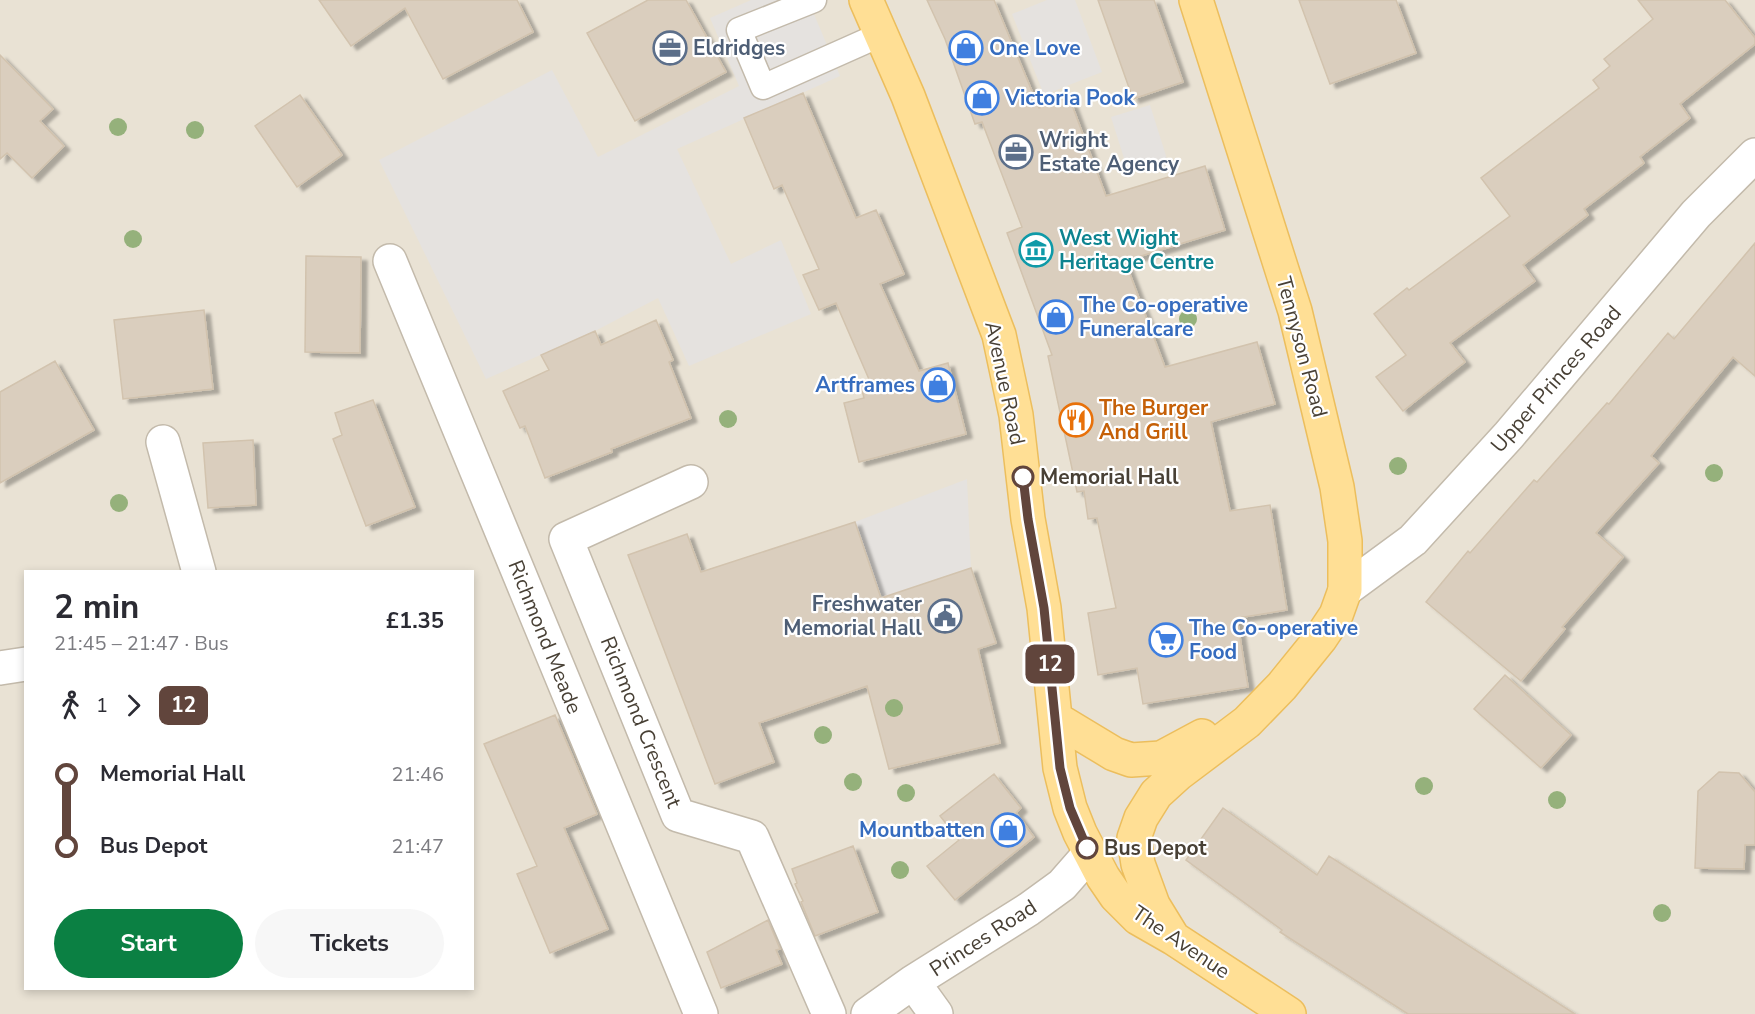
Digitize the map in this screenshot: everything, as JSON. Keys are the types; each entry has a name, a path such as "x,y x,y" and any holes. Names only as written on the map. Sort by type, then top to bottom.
{"main road":[{"name":"Avenue Road","path":"866,0 908,96 999,335 1016,415 1028,519 1044,608 1063,778 1070,808 1090,853"},
{"name":"Tennyson Road","path":"1173,938 1154,905 1138,864 1134,838 1141,818 1156,794 1178,774 1247,722 1282,686 1331,624 1345,590 1345,541 1337,488 1295,311 1196,0"},
{"name":"Tennyson Road","path":"1056,719 1114,754 1131,760 1161,758 1214,730 1282,686"},
{"name":"Tennyson Road","path":"1090,853 1114,842 1141,818"},
{"name":"The Avenue","path":"1090,853 1116,896 1138,918 1173,938 1289,1014"}],"street":[{"name":"Upper Princes Road","path":"1345,590 1413,540 1509,435 1696,214 1755,155"},
{"name":"Richmond Meade","path":"390,261 700,1014"},
{"path":"163,442 189,567"},
{"name":"Richmond Crescent","path":"692,482 566,539 678,815 752,837 829,1014"},
{"path":"0,668 24,664"},
{"name":"Princes Road","path":"868,1014 913,982 1029,909 1062,885 1090,853"},
{"path":"913,982 936,1014"}],"lane":[{"path":"814,0 739,30 763,87 882,34"}],"shaded area":[{"path":"0,0 1755,0 1755,1014 0,1014"},
{"path":"751,0 808,0 840,76 677,149 731,264 781,240 811,314 689,366 658,298 595,331 486,379 379,160 552,70 598,157 739,86 710,18"},
{"path":"1047,0 1075,0 1102,72 1044,95 1012,14"},
{"path":"1150,105 1167,159 1128,171 1111,117"},
{"path":"967,479 971,568 881,598 855,522"}],"building":[{"path":"319,0 517,0 533,32 443,79 405,8 351,46"},
{"path":"648,0 686,0 726,72 635,121 587,33"},
{"path":"927,0 994,0 1039,108 1069,97 1106,196 1205,166 1225,230 1125,261 1165,367 1257,342 1275,404 1211,422 1230,511 1270,505 1287,610 1237,618 1248,687 1143,704 1137,668 1098,675 1088,613 1116,608 1097,518 1088,519 1084,491 1077,492 1048,356 1052,355 1007,233 1022,227 982,122 975,124 945,39"},
{"path":"1098,0 1154,0 1183,82 1133,99"},
{"path":"1299,0 1396,0 1416,53 1330,84"},
{"path":"1638,0 1725,0 1755,38 1755,44 1680,104 1690,118 1640,157 1644,163 1584,209 1588,215 1523,265 1535,281 1450,343 1465,362 1403,411 1376,377 1406,355 1374,314 1407,288 1409,290 1510,216 1481,178 1599,88 1593,80 1610,66 1604,59 1653,19"},
{"path":"0,55 53,109 40,121 64,146 32,178 7,153 0,159"},
{"path":"803,93 856,218 876,210 904,274 880,284 919,371 948,363 966,434 859,462 844,403 864,398 861,386 871,384 836,303 819,310 803,275 819,269 782,185 774,189 744,118"},
{"path":"300,95 342,155 297,187 255,126"},
{"path":"1755,243 1755,376 1733,357 1651,456 1659,463 1596,533 1623,557 1562,627 1565,629 1521,681 1426,602 1468,551 1470,553 1534,480 1537,482 1607,403 1609,404 1668,333 1674,339"},
{"path":"306,256 361,257 360,353 305,352"},
{"path":"204,310 213,389 123,399 114,320"},
{"path":"656,320 673,360 669,362 691,418 545,478 525,426 520,428 503,391 549,370 541,355 595,331 601,345"},
{"path":"55,361 94,430 0,483 0,392"},
{"path":"373,400 415,507 366,526 333,439 342,435 335,413"},
{"path":"253,440 256,505 208,508 203,443"},
{"path":"855,522 881,598 971,568 996,643 978,649 1000,743 889,769 867,686 759,723 774,762 715,784 628,555 687,534 701,572"},
{"path":"1505,675 1571,735 1541,768 1474,709"},
{"path":"555,715 597,814 564,828 608,929 550,953 517,874 537,866 484,744"},
{"path":"1719,772 1739,773 1755,792 1755,845 1745,845 1744,869 1695,868 1698,791"},
{"path":"994,774 1021,808 1016,813 1034,837 955,900 927,866 959,840 940,816"},
{"path":"1223,808 1317,875 1329,856 1575,1014 1408,1014 1280,932 1282,930 1186,860"},
{"path":"853,846 878,912 815,936 801,902 803,901 795,884 797,883 792,869"},
{"path":"768,920 780,949 776,950 782,964 721,988 707,952"}],"bus line":[{"name":"12","path":"1023,477 1044,608 1060,768 1070,808 1087,848"}],"place":[{"name":"Eldridges","path":"670,48"},
{"name":"One Love","path":"966,48"},
{"name":"Victoria Pook","path":"982,98"},
{"name":"Wright Estate Agency","path":"1016,152"},
{"name":"West Wight Heritage Centre","path":"1036,250"},
{"name":"The Co-operative Funeralcare","path":"1056,317"},
{"name":"Artframes","path":"938,385"},
{"name":"The Burger And Grill","path":"1076,420"},
{"name":"Memorial Hall","path":"1023,477"},
{"name":"Freshwater Memorial Hall","path":"945,616"},
{"name":"The Co-operative Food","path":"1166,640"},
{"name":"Mountbatten","path":"1008,830"},
{"name":"Bus Depot","path":"1087,848"}]}
